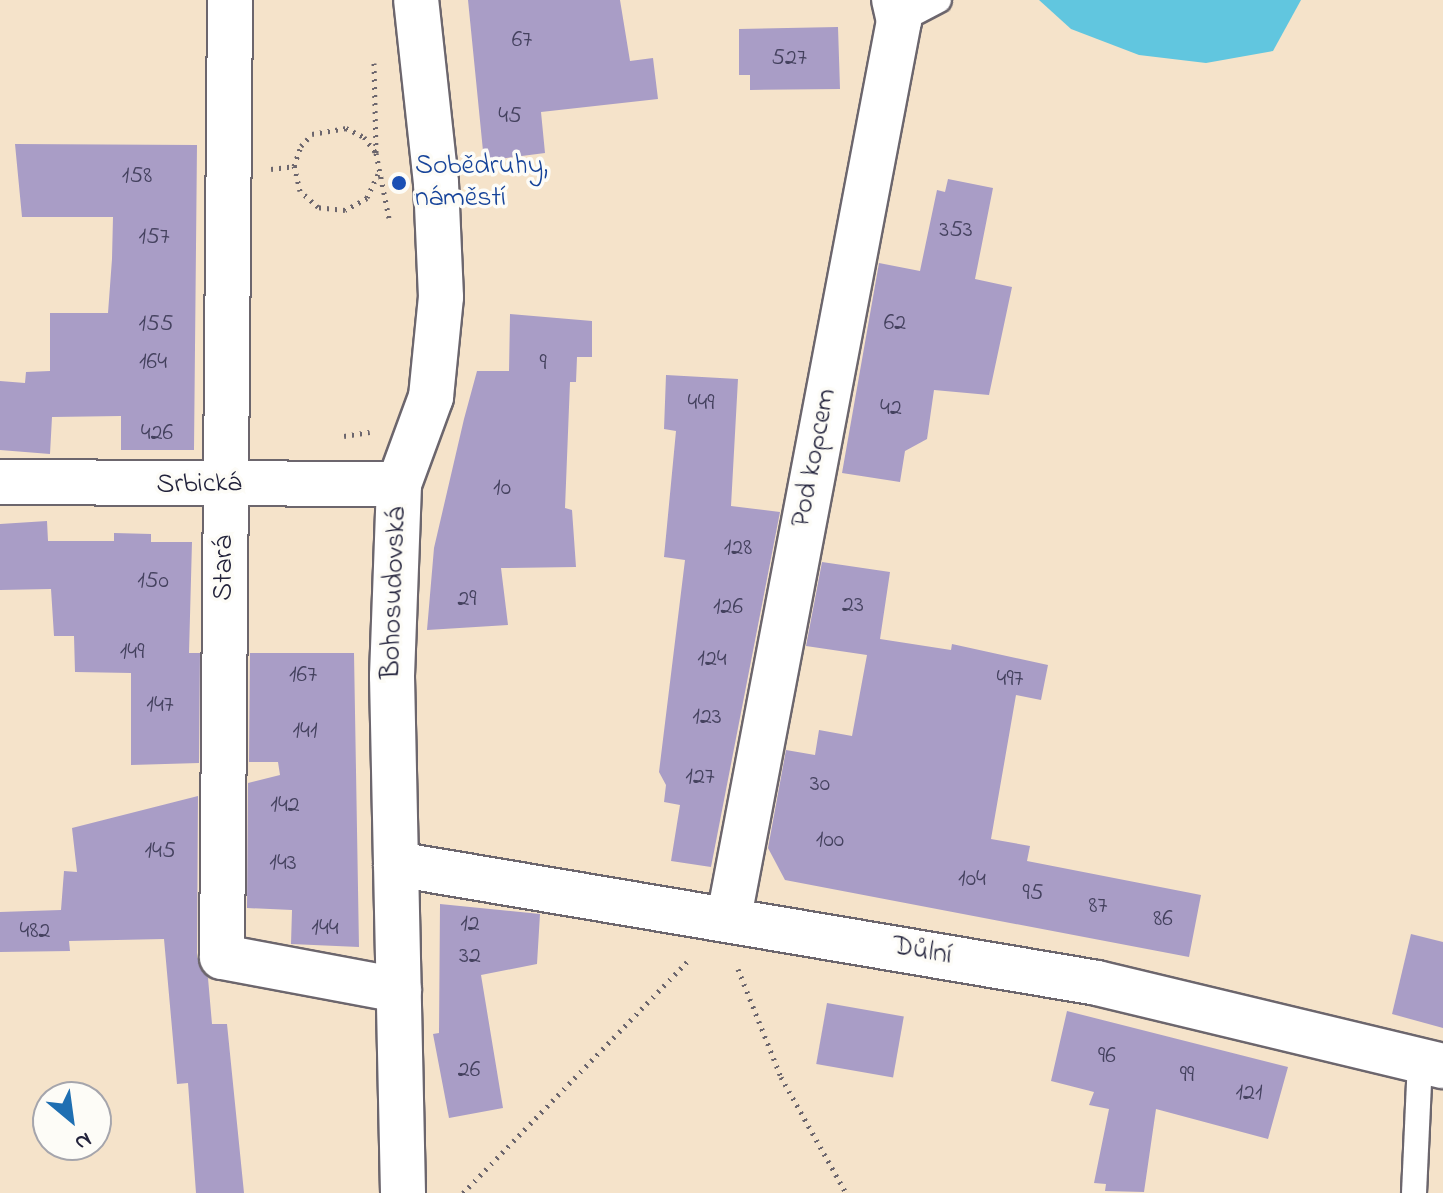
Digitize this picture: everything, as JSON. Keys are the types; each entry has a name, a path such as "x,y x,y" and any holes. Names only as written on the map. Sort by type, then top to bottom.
{"street":[{"name":"Stará","path":"230,0 222,957 399,990"},
{"name":"Bohosudovská","path":"403,1193 392,676 399,484 431,397 441,297 436,183 416,0"},
{"name":"Pod kopcem","path":"729,917 896,11"},
{"name":"Srbická","path":"0,482 399,484"},
{"name":"Důlní","path":"396,864 729,917 1097,983 1431,1063"}],"lane":[{"path":"896,11 939,0"},
{"path":"1414,1193 1431,1063"}],"path":[{"path":"374,50 378,174 391,224"},
{"path":"376,153 364,137 346,128 330,127 301,146 294,166 300,191 318,207 345,210 367,198 378,174"},
{"path":"330,437 374,431"},
{"path":"463,1193 729,917"},
{"path":"729,917 731,953 781,1077 846,1193"}],"water":[{"path":"1039,0 1301,0 1273,51 1206,63 1139,55 1071,29"}],"building":[{"path":"468,0 620,0 630,61 653,58 658,99 541,112 545,153 484,161"},
{"path":"838,27 840,89 750,90 750,75 739,75 739,29"},
{"path":"15,144 197,145 194,450 121,450 121,416 52,417 50,454 0,450 0,381 25,383 26,372 50,371 50,313 108,313 112,259 113,217 22,217"},
{"path":"948,179 993,188 975,279 1012,287 989,395 934,390 927,439 905,451 900,482 842,473 879,263 920,271 937,190 945,192"},
{"path":"510,314 592,321 592,357 577,357 576,382 570,382 565,508 572,510 576,567 501,568 508,625 427,630 434,548 464,419 477,371 509,371"},
{"path":"666,375 738,379 731,506 780,512 711,867 671,861 680,805 664,802 666,785 659,772 685,560 664,557 676,431 664,429"},
{"path":"47,521 48,541 114,541 114,533 151,534 151,542 192,542 189,653 200,653 199,763 131,765 131,673 75,672 74,636 54,636 51,589 0,590 0,524"},
{"path":"822,562 890,572 880,639 951,650 952,644 1048,665 1041,700 1016,695 991,839 1030,846 1027,861 1201,895 1189,957 785,880 768,848 786,750 815,755 819,730 852,736 867,655 806,646"},
{"path":"250,653 354,653 359,947 291,944 292,910 247,908 248,783 280,775 278,762 249,762"},
{"path":"198,796 197,957 208,978 212,1024 227,1024 244,1193 196,1193 188,1083 177,1084 164,939 69,941 70,951 0,952 0,912 61,910 64,871 77,872 72,828"},
{"path":"440,904 540,914 537,964 481,975 503,1108 449,1118 433,1034 439,1033"},
{"path":"1411,934 1443,942 1443,1028 1392,1014"},
{"path":"827,1003 904,1017 893,1078 816,1064"},
{"path":"1067,1011 1288,1067 1268,1139 1156,1109 1144,1192 1105,1191 1106,1184 1094,1183 1109,1109 1089,1105 1094,1092 1051,1081"}],"place":[{"name":"Sobědruhy, náměstí","path":"399,183"}]}
